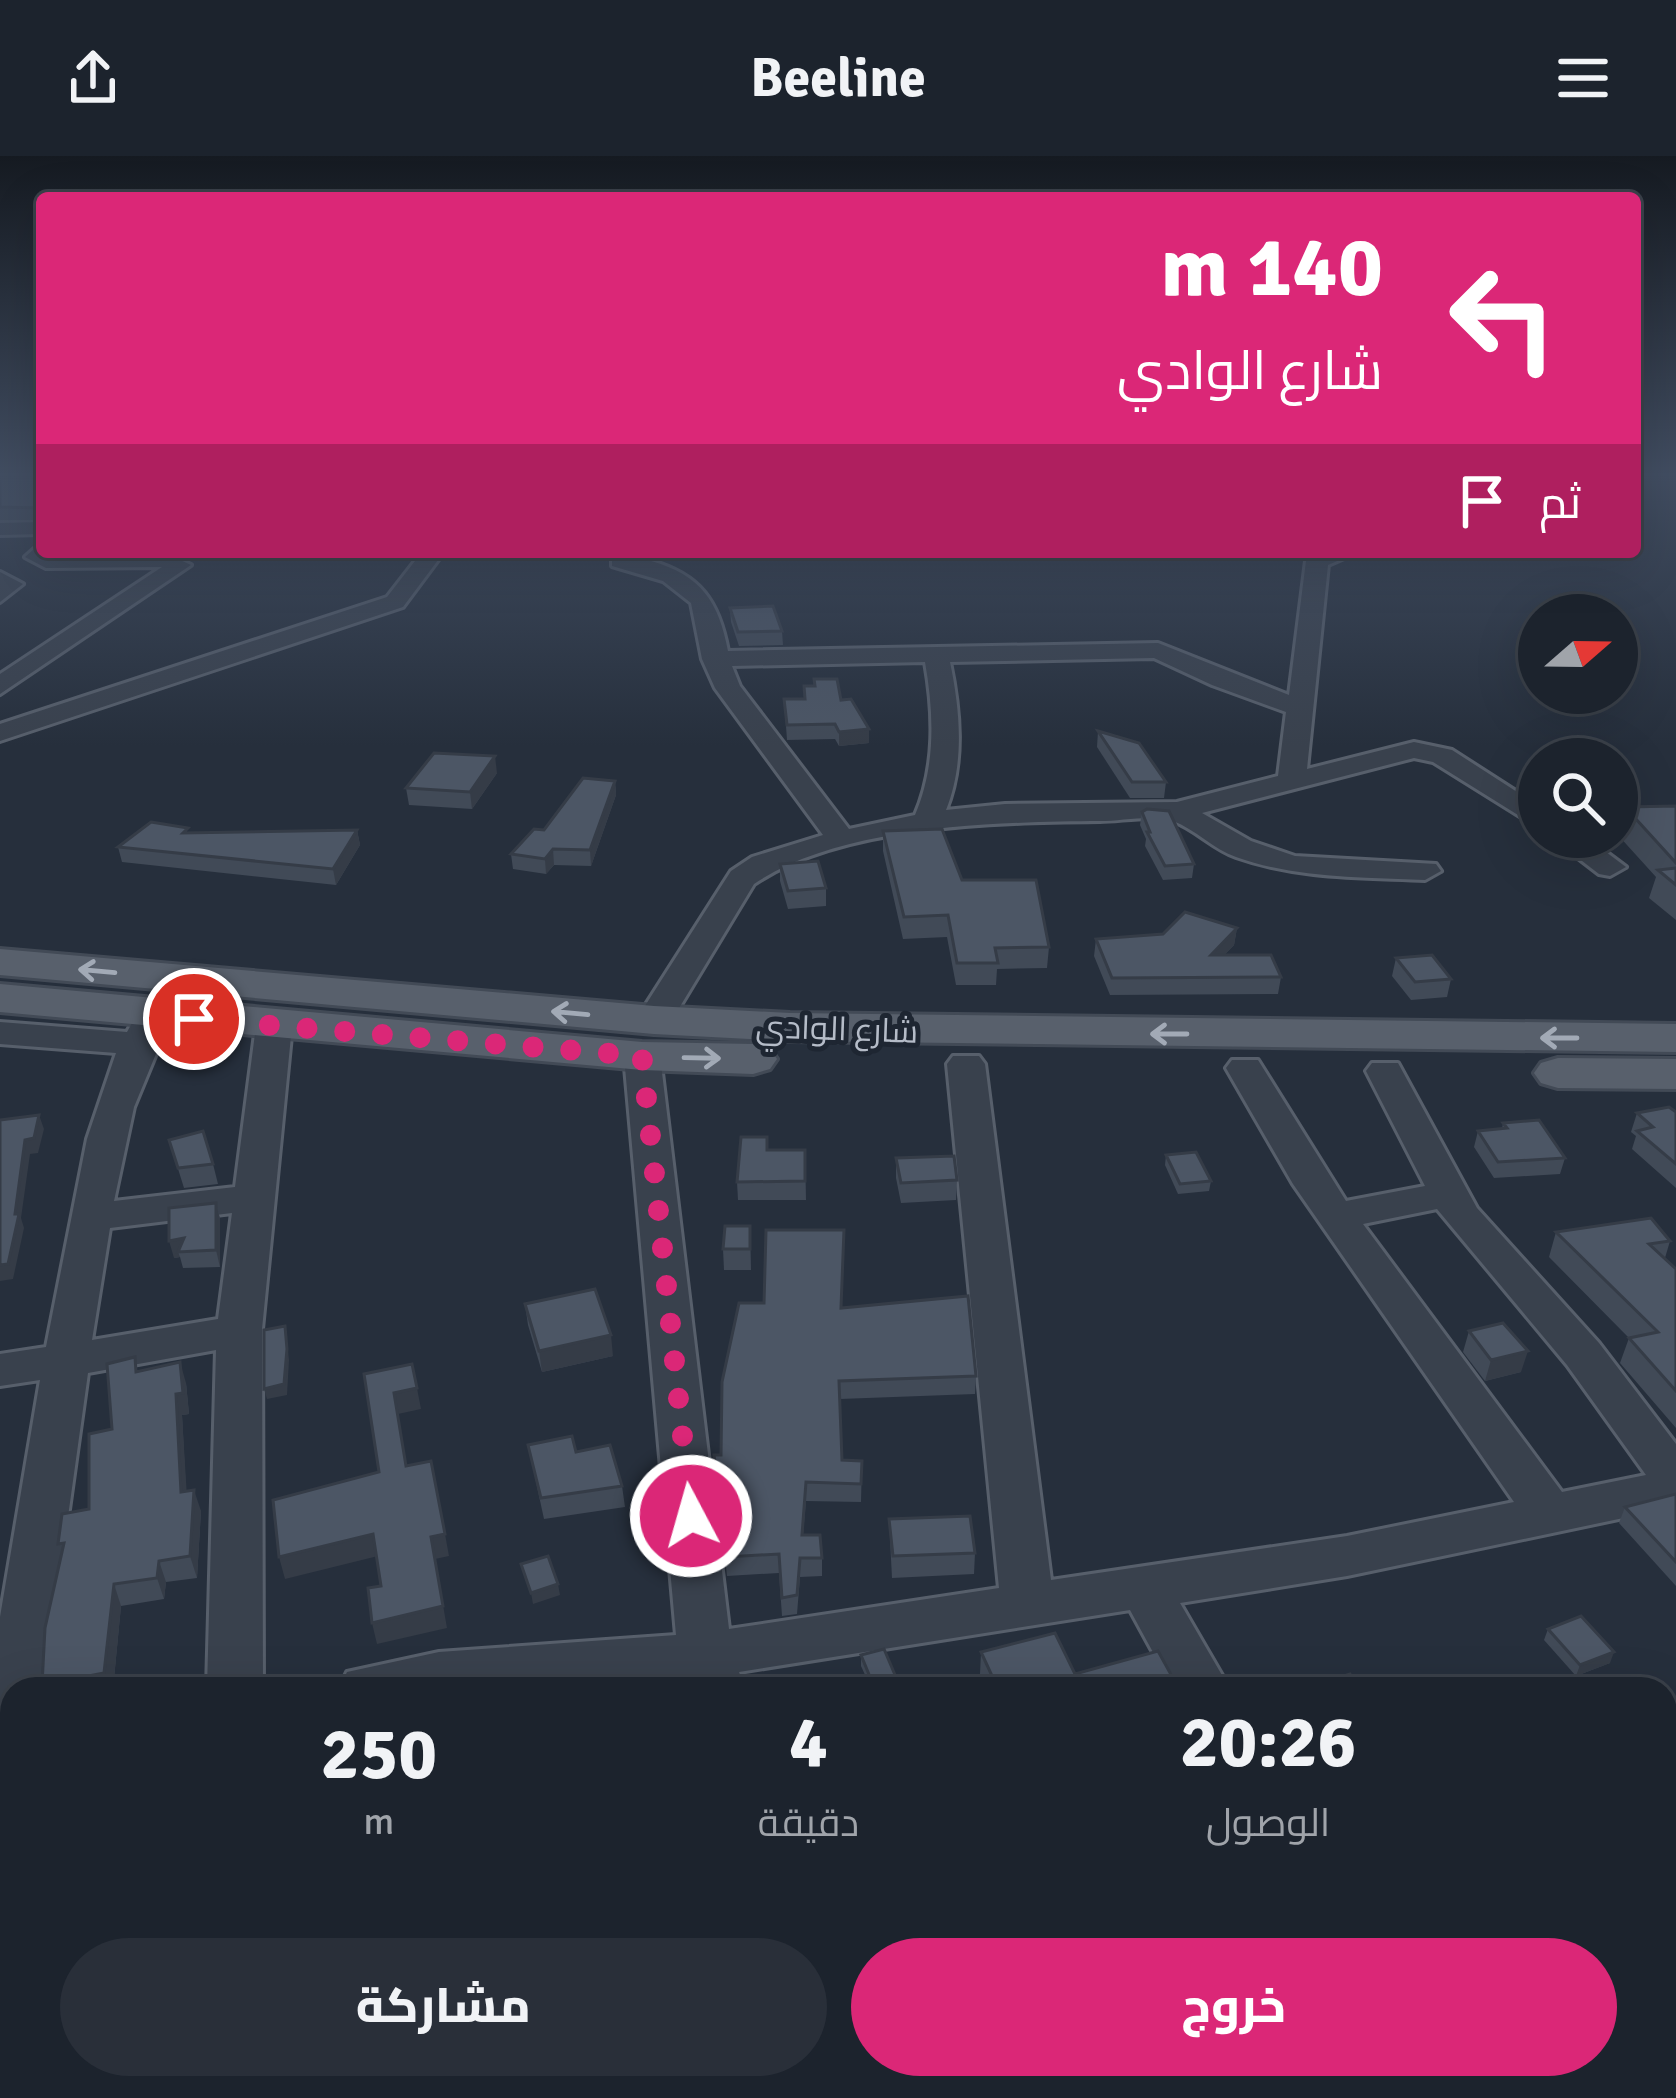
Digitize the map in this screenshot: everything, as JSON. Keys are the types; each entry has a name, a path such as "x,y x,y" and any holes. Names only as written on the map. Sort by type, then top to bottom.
{"main road":[{"name":"شارع الوادي","path":"0,962 648,1038 966,1064 1385,1071 1675,1068"},
{"name":"شارع الوادي","path":"0,998 145,1030 274,1026 648,1038 963,1033 1675,1068"}],"street":[{"path":"0,686 180,568 174,565"},
{"path":"0,733 395,602 423,565"},
{"path":"630,565 688,586 708,614 716,659 728,688 841,839"},
{"path":"1292,780 1317,565"},
{"path":"0,579 12,584 0,595"},
{"path":"716,659 1158,650 1221,680 1300,708"},
{"path":"927,821 936,802 946,737 936,653"},
{"path":"711,1672 648,1038 742,878 763,864 841,839 927,821 1005,813 1177,811 1402,752 1442,755 1518,804"},
{"path":"1177,811 1240,848 1292,865 1425,871"},
{"path":"1597,858 1610,867"},
{"path":"235,1677 238,1329 274,1026"},
{"path":"0,1033 145,1030 109,1116 18,1677"},
{"path":"966,1064 1027,1604"},
{"path":"1245,1068 1335,1216 1550,1514"},
{"path":"429,1677 711,1672 1027,1604 1330,1558 1676,1484 1583,1354 1446,1195 1385,1071"},
{"path":"1335,1216 1446,1195"},
{"path":"92,1217 253,1198"},
{"path":"0,1370 188,1342 238,1329"},
{"path":"1142,1584 1195,1677"}],"building":[{"path":"773,606 782,631 738,632 730,608"},
{"path":"814,679 837,679 841,700 851,699 869,729 839,732 835,724 787,725 784,699 805,699 804,686 815,686"},
{"path":"1098,731 1139,743 1166,782 1132,782"},
{"path":"434,753 495,756 470,792 406,788"},
{"path":"583,778 615,781 590,850 553,849 545,859 511,854 534,829 544,830"},
{"path":"1676,806 1676,863 1638,821 1638,807"},
{"path":"1169,811 1194,864 1165,866 1147,832 1142,812"},
{"path":"151,822 188,828 183,833 357,830 333,869 118,847"},
{"path":"942,829 962,880 1036,880 1049,947 995,948 998,963 957,963 948,915 904,917 883,831"},
{"path":"818,861 826,888 788,891 780,864"},
{"path":"1676,868 1676,885 1658,870"},
{"path":"1185,912 1237,928 1211,955 1271,955 1281,977 1112,978 1096,939 1163,934"},
{"path":"1432,955 1451,979 1415,982 1396,958"},
{"path":"1669,1107 1676,1112 1676,1164 1637,1131 1653,1127 1637,1113"},
{"path":"39,1115 34,1138 25,1140 15,1214 19,1214 8,1264 0,1265 0,1120"},
{"path":"1539,1120 1565,1158 1498,1162 1478,1131 1507,1128 1503,1123"},
{"path":"203,1131 213,1164 178,1168 169,1140"},
{"path":"741,1137 767,1137 767,1150 805,1150 805,1181 737,1182"},
{"path":"1196,1152 1211,1181 1180,1184 1166,1155"},
{"path":"954,1156 957,1180 901,1183 896,1158"},
{"path":"216,1203 216,1250 178,1252 184,1238 169,1241 169,1208"},
{"path":"1651,1218 1670,1241 1649,1244 1676,1269 1676,1391 1629,1338 1658,1332 1556,1232"},
{"path":"725,1226 750,1226 750,1249 723,1249"},
{"path":"766,1230 844,1230 841,1308 968,1296 976,1376 839,1381 842,1460 862,1461 861,1484 806,1482 802,1535 820,1535 822,1558 800,1558 797,1595 782,1598 779,1554 726,1557 714,1455 721,1455 722,1382 739,1303 764,1303"},
{"path":"595,1289 611,1335 539,1351 525,1304"},
{"path":"1503,1323 1528,1351 1491,1360 1469,1331"},
{"path":"285,1326 284,1384 264,1389 264,1330"},
{"path":"135,1357 136,1372 180,1362 183,1393 176,1394 181,1492 194,1490 190,1556 159,1561 157,1578 114,1584 104,1673 42,1677 45,1628 64,1543 58,1544 62,1514 89,1509 89,1434 112,1429 107,1364"},
{"path":"412,1364 417,1388 394,1393 406,1466 431,1461 445,1534 431,1537 443,1606 372,1623 368,1588 381,1586 373,1534 279,1557 273,1500 379,1472 364,1374"},
{"path":"572,1436 576,1452 610,1445 622,1486 541,1498 528,1445"},
{"path":"1676,1494 1676,1562 1625,1507"},
{"path":"970,1516 975,1553 893,1556 889,1519"},
{"path":"548,1556 558,1584 531,1593 521,1564"},
{"path":"1581,1616 1614,1652 1580,1665 1548,1629"},
{"path":"1055,1633 1075,1674 1158,1651 1172,1677 992,1677 981,1652"},
{"path":"884,1649 896,1677 870,1677 861,1655"}],"route":[{"path":"194,1019 642,1056 691,1516"}]}
